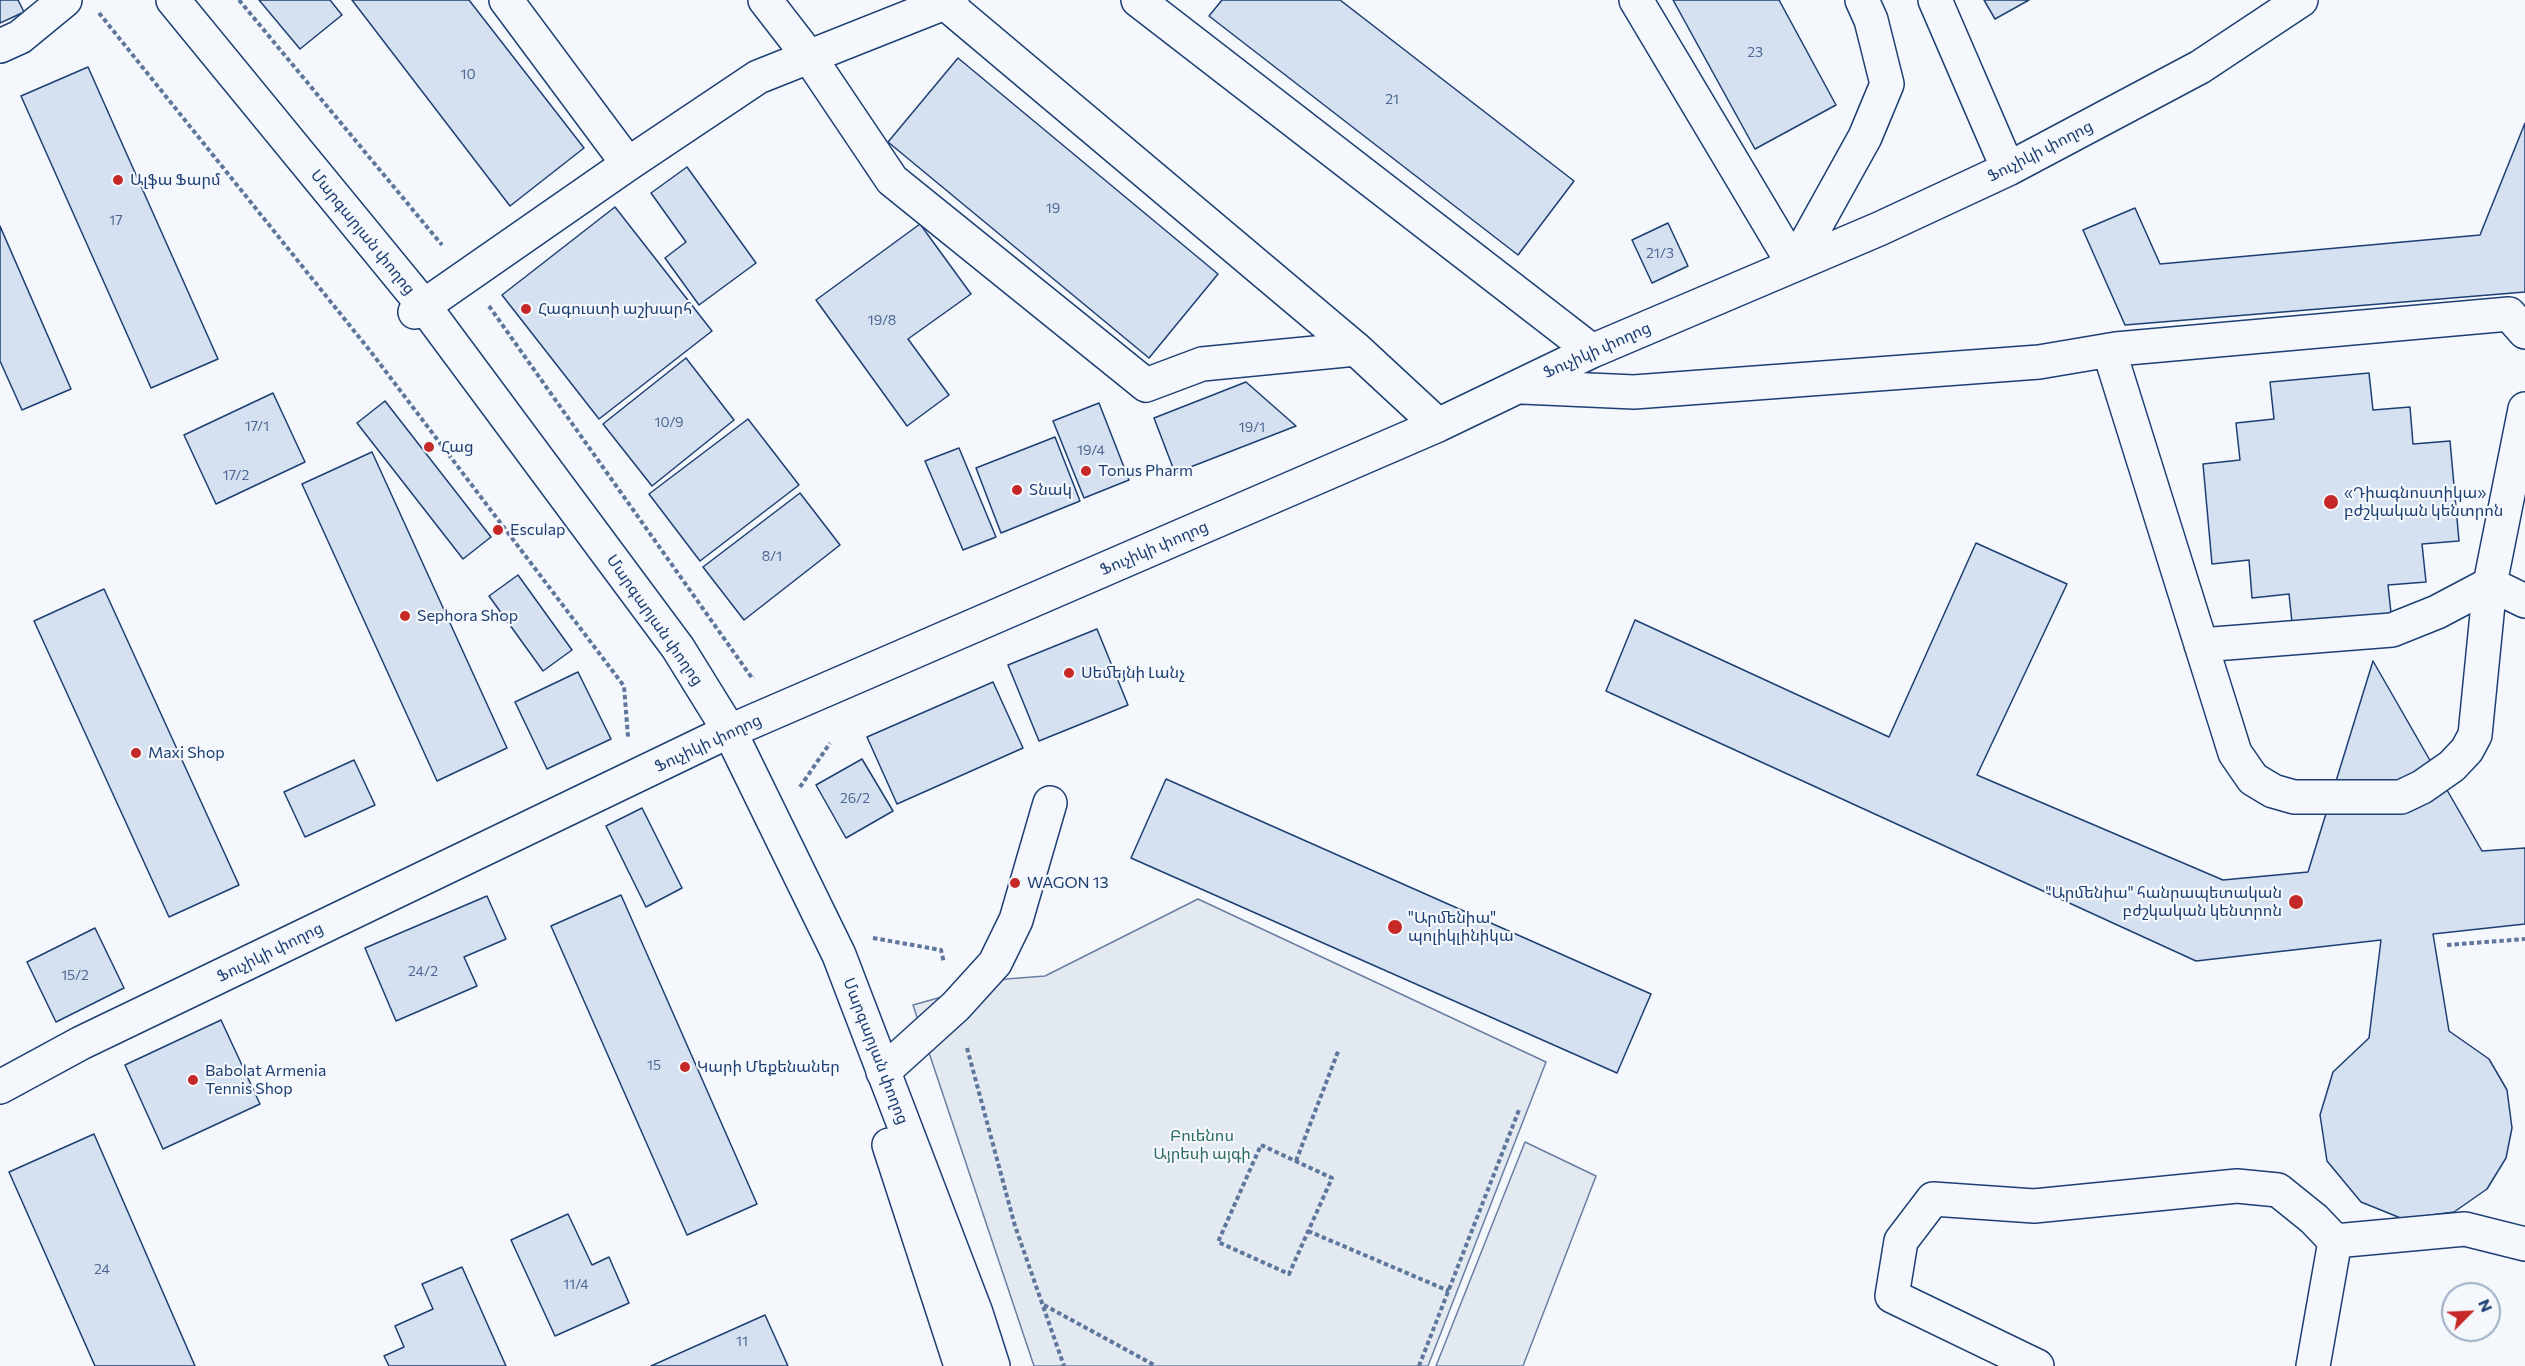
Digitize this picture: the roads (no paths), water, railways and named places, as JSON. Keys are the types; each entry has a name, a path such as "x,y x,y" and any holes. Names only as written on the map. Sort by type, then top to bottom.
{"main road":[{"path":"0,46 20,37 65,0"},
{"name":"Մարգարյան փողոց","path":"160,0 420,309"},
{"name":"Մարգարյան փողոց","path":"173,0 420,309 726,734 838,952 976,1313 993,1366"},
{"path":"506,0 628,164"},
{"path":"765,0 810,58 892,180 1146,385 1202,364 1356,349"},
{"path":"1138,0 1592,351"},
{"path":"1636,0 1794,265"},
{"path":"1794,265 1865,137 1887,84 1871,21 1862,0"},
{"path":"1935,0 2008,169"},
{"name":"Ֆուչիկի փողոց","path":"0,1087 92,1038 726,734 1438,425 1592,351 1794,265 2008,169 2200,67 2301,0"},
{"path":"420,309 628,164 758,77 949,1 1356,349 1438,425"},
{"path":"1519,387 1634,392 2039,362 2109,350 2509,314 2525,332"},
{"path":"2109,350 2235,753 2253,779 2273,791 2294,797 2401,797 2422,788 2452,766 2467,750 2475,735 2490,584 2525,409"},
{"path":"2201,645 2392,630 2437,612 2490,584"},
{"path":"2490,584 2525,601"},
{"name":"Մարգարյան փողոց","path":"726,734 829,961 961,1366"},
{"path":"883,1072 956,1006 995,963 1016,920 1050,803"},
{"path":"2037,1366 1892,1296 1901,1241 1933,1199 2034,1206 2237,1186 2278,1190 2313,1219 2334,1241"},
{"path":"2334,1241 2465,1229 2525,1244"},
{"path":"2313,1366 2334,1241"}],"place":[{"name":"Ալֆա Ֆարմ","path":"118,180"},
{"name":"Հագուստի աշխարհ","path":"526,309"},
{"name":"Հաց","path":"429,447"},
{"name":"Tonus Pharm","path":"1086,471"},
{"name":"Տնակ","path":"1017,490"},
{"name":"«Դիագնոստիկա» բժշկական կենտրոն","path":"2331,502"},
{"name":"Esculap","path":"498,530"},
{"name":"Sephora Shop","path":"405,616"},
{"name":"Սեմեյնի Լանչ","path":"1069,673"},
{"name":"Maxi Shop","path":"136,753"},
{"name":"WAGON 13","path":"1015,883"},
{"name":"\"Արմենիա\" հանրապետական բժշկական կենտրոն","path":"2296,902"},
{"name":"\"Արմենիա\" պոլիկլինիկա","path":"1395,927"},
{"name":"Կարի Մեքենաներ","path":"685,1067"},
{"name":"Babolat Armenia Tennis Shop","path":"193,1080"}],"park label":[{"name":"Բուենոս Այրեսի այգի","path":"1202,1145"}]}
